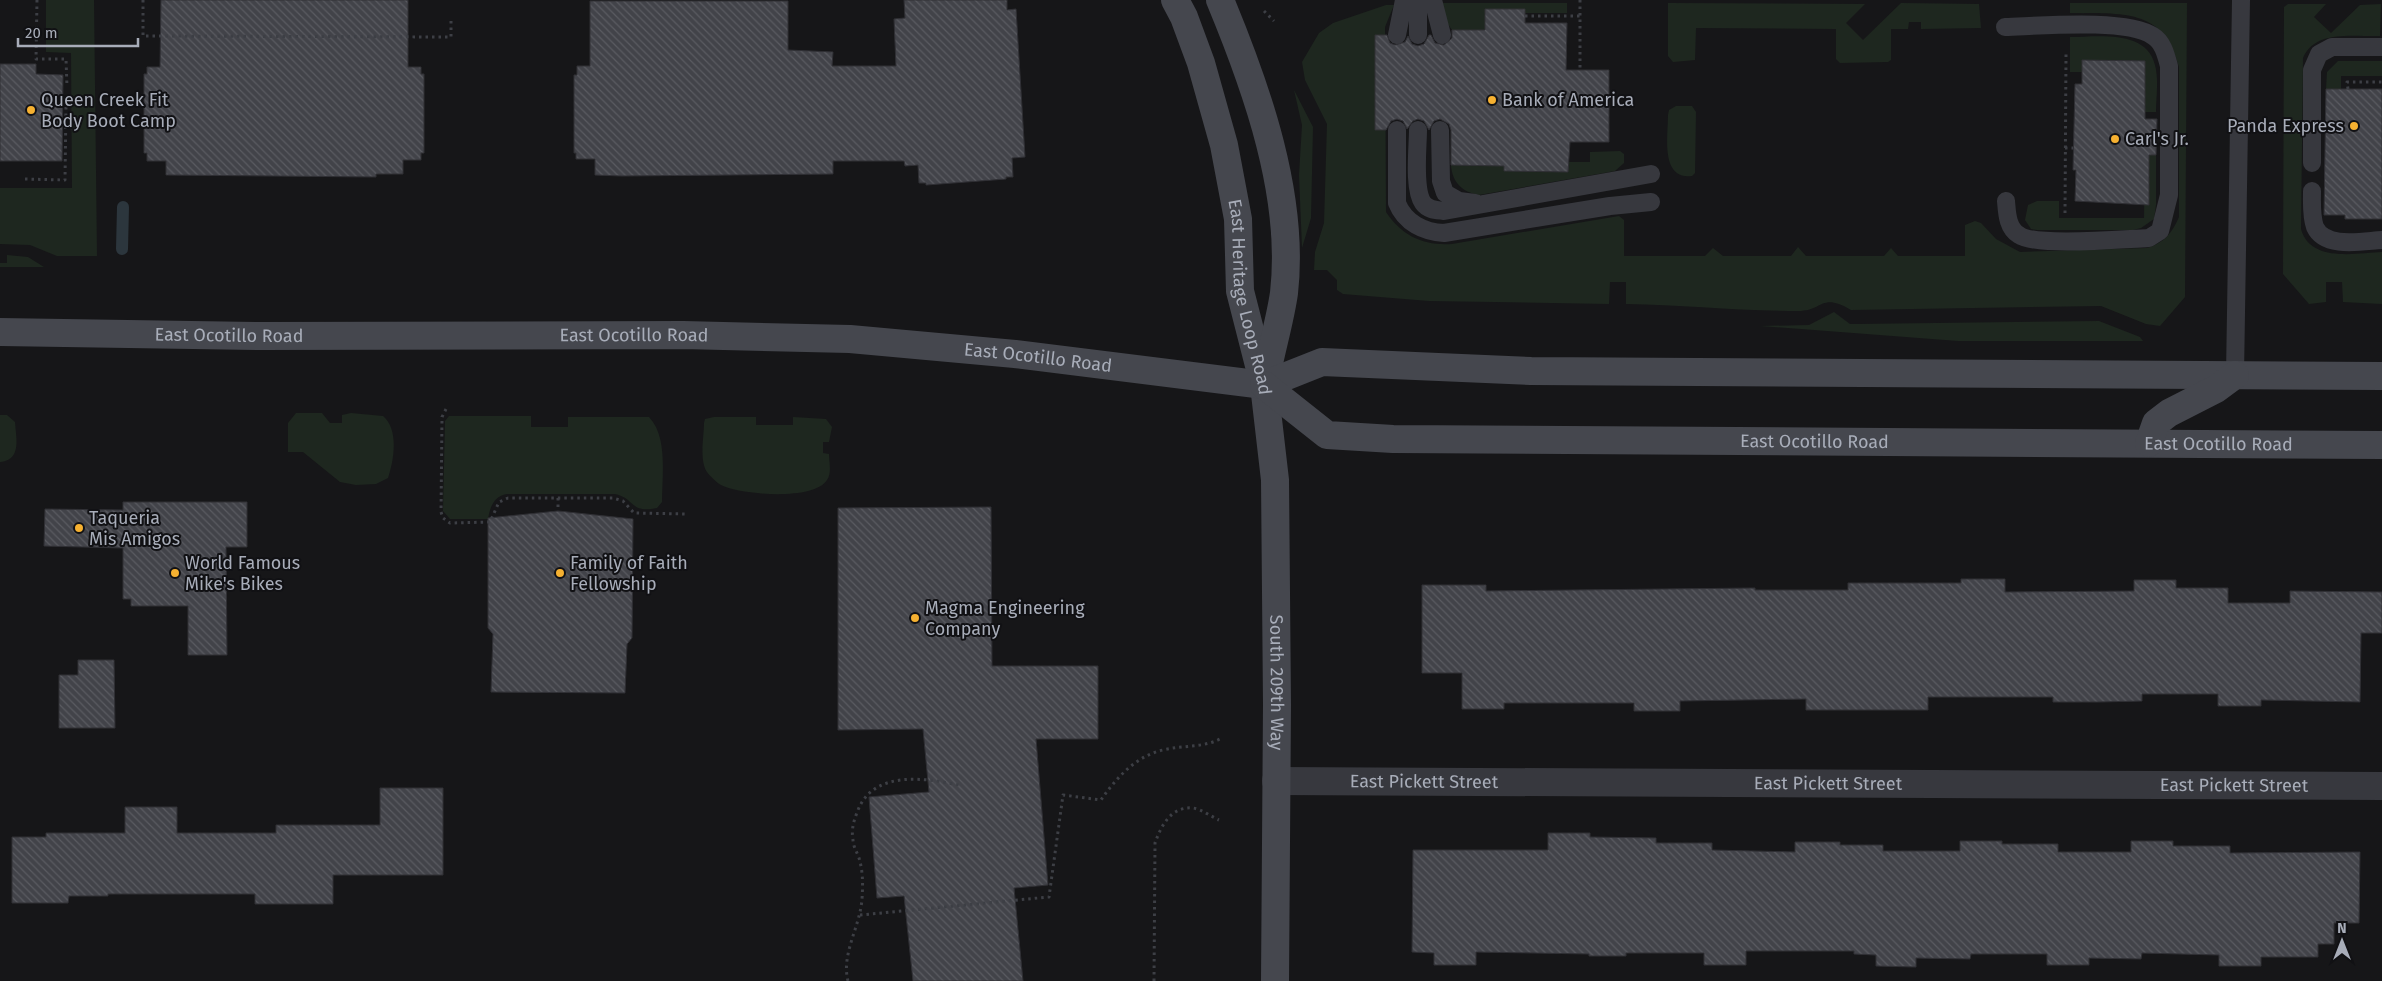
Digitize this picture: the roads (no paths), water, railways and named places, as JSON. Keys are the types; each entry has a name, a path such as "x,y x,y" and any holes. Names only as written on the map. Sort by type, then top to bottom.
{"main road":[{"name":"East Heritage Loop Road","path":"1175,0 1184,16 1201,63 1224,146 1238,219 1240,291 1264,385"},
{"name":"East Heritage Loop Road","path":"1220,0 1269,137 1284,224 1284,293 1264,385"},
{"name":"East Ocotillo Road","path":"0,332 258,336 684,335 850,339 1015,354 1264,385 1322,362 1531,371 2382,376"},
{"path":"2149,443 2156,422 2169,413 2216,389 2234,375"},
{"name":"East Ocotillo Road","path":"1264,385 1327,434 1393,439 2382,445"},
{"name":"South 209th Way","path":"1264,385 1275,480 1275,981"}],"street":[{"name":"East Pickett Street","path":"1276,781 2382,786"}],"lane":[{"path":"1397,35 1404,0"},
{"path":"1418,0 1418,35"},
{"path":"1433,0 1442,35"},
{"path":"2234,375 2241,0"},
{"path":"2004,26 2130,26 2155,36 2164,50 2169,66 2169,195 2160,230 2148,238 2036,241 2018,235 2008,220 2006,201"},
{"path":"2312,163 2312,70 2319,54 2332,47 2382,47"},
{"path":"1397,130 1397,203 1400,211 1413,224 1434,232 1444,233 1610,206 1650,202"},
{"path":"1418,130 1418,187 1423,203 1432,210 1444,211 1483,205 1650,174"},
{"path":"1440,130 1441,181 1444,193 1459,201 1483,205"},
{"path":"2312,191 2313,218 2316,229 2325,236 2336,242 2382,240"}],"waterway":[{"path":"122,249 123,207"}],"place":[{"name":"Bank of America","path":"1492,100"},
{"name":"Queen Creek Fit Body Boot Camp","path":"31,110"},
{"name":"Panda Express","path":"2354,126"},
{"name":"Carl's Jr.","path":"2115,139"},
{"name":"Taqueria Mis Amigos","path":"79,528"},
{"name":"World Famous Mike's Bikes","path":"175,573"},
{"name":"Family of Faith Fellowship","path":"560,573"},
{"name":"Magma Engineering Company","path":"915,618"}]}
